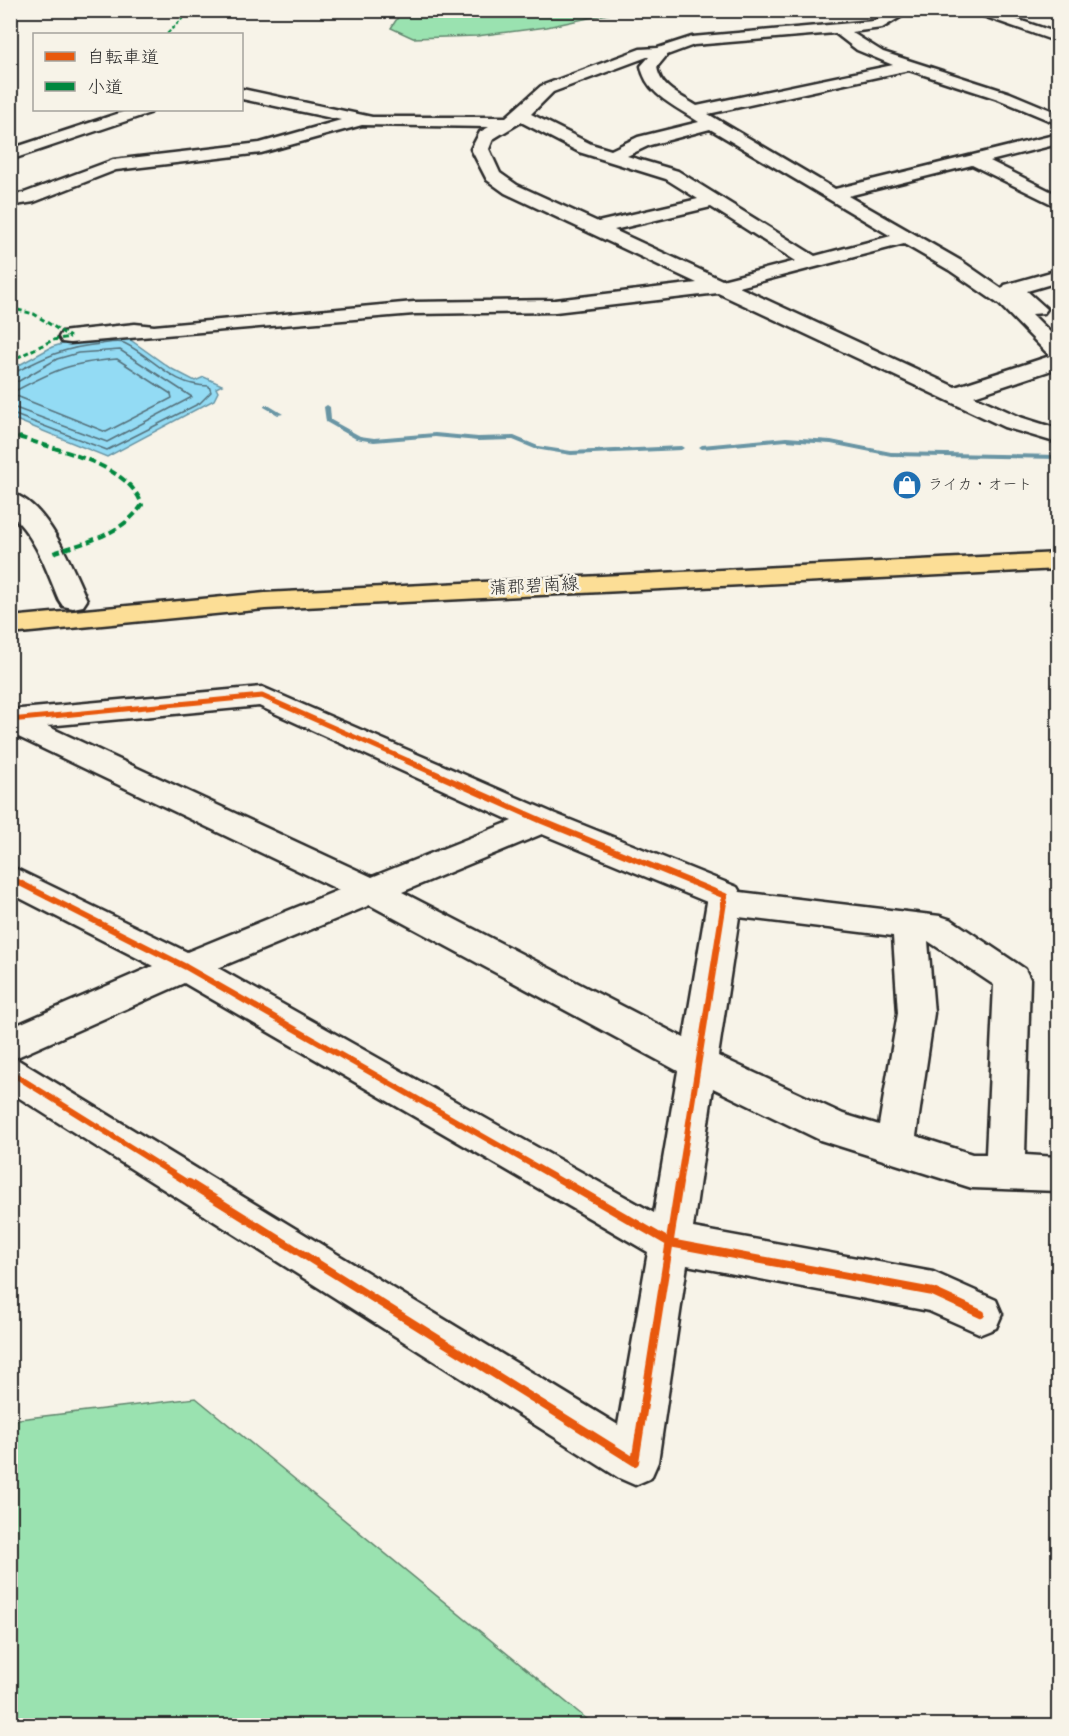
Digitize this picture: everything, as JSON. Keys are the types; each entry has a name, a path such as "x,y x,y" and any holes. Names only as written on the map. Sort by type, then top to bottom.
{"main road":[{"name":"蒲郡碧南線","path":"10,608 73,600 269,584 1059,544"},
{"name":"蒲郡碧南線","path":"10,626 265,601 1059,561"}],"street":[{"path":"905,10 877,25 840,30 710,38 675,45 661,53 649,66 651,79 658,88 712,124 956,266 995,293 1059,352"},
{"path":"973,10 1059,38"},
{"path":"1015,24 1048,16"},
{"path":"840,30 861,47 909,66 1004,96 1059,119"},
{"path":"661,53 645,52 569,78 547,89 515,118 486,136 480,149 494,176 511,189 717,287 1012,422 1059,436"},
{"path":"693,112 909,66"},
{"path":"243,94 389,124 515,118 585,148 615,155 672,175 812,262"},
{"path":"10,155 141,111"},
{"path":"10,201 28,198 113,165 261,148 361,120"},
{"path":"615,155 644,141 712,124"},
{"path":"832,195 1059,139"},
{"path":"975,160 1059,202"},
{"path":"594,229 713,201"},
{"path":"70,337 135,330 154,332 414,308 555,306 717,287 906,238"},
{"path":"1059,276 1012,289 1059,328"},
{"path":"953,395 1059,361"},
{"path":"10,500 34,522 53,553 57,568 73,600"},
{"path":"10,721 262,696 542,821 725,896 635,1462 10,1072"},
{"path":"10,721 371,891 699,1064 834,1128 972,1171 1059,1174"},
{"path":"10,1045 186,968 542,821"},
{"path":"10,878 186,968 670,1243 933,1292 981,1314"},
{"path":"724,903 940,929 1012,979 1005,1173"},
{"path":"895,1147 916,1013 910,927"}],"green space":[{"path":"439,10 621,11 547,27 477,36 413,38 391,28 400,14"},
{"path":"196,1398 594,1725 11,1725 11,1420"}],"water":[{"path":"125,336 170,368 195,381 204,377 222,385 216,388 218,392 214,400 107,457 11,418 10,370 52,347 75,340"}],"waterway":[{"path":"266,406 280,414"},
{"path":"327,407 328,421 358,438 374,440 435,435 478,439 514,438 537,448 571,453 681,448"},
{"path":"702,447 786,439 831,442 891,454 1058,457"}],"marked path":[{"path":"168,33 191,10"},
{"path":"10,308 34,314 70,337"},
{"path":"10,361 53,340 70,337"},
{"path":"10,434 116,472 138,492 142,505 125,524 90,541 53,553"}],"cycle path":[{"path":"10,720 262,696 542,821 725,896 635,1462 10,1072"},
{"path":"10,878 186,967 670,1243 933,1292 981,1314"}],"place":[{"name":"ライカ・オート","path":"907,485"}]}
